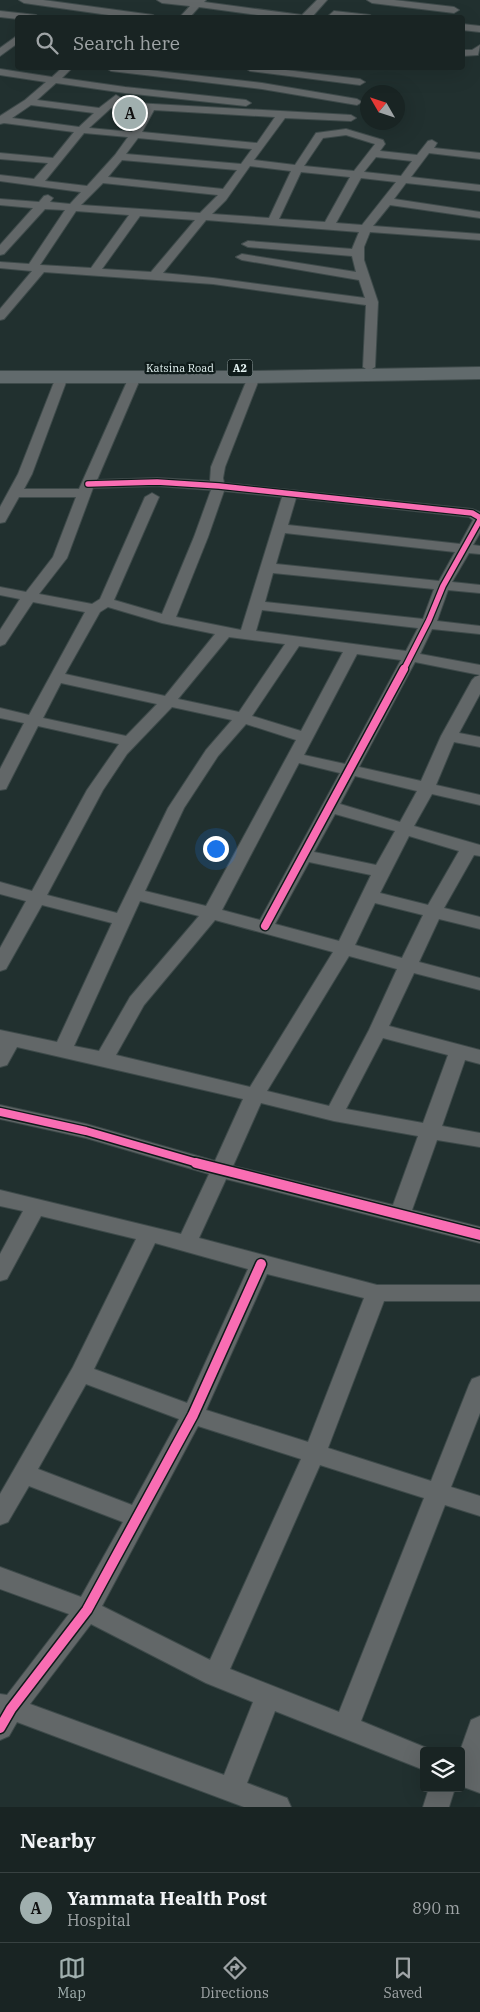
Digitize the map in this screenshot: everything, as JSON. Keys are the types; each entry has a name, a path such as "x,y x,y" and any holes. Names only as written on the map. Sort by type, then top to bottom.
{"highway":[{"name":"Katsina Road","path":"0,368 369,367 480,364"},
{"name":"Katsina Road","path":"62,377 254,377 480,373"},
{"name":"A2","path":"0,376 62,377"}],"street":[{"path":"0,14 23,0 123,13"},
{"path":"162,0 199,2 288,15"},
{"path":"308,15 322,0"},
{"path":"372,0 408,5 457,7 450,15"},
{"path":"186,15 199,2"},
{"path":"0,14 15,16"},
{"path":"465,27 480,29"},
{"path":"0,41 15,42"},
{"path":"0,53 15,43"},
{"path":"465,53 475,53 480,48"},
{"path":"3,75 15,68"},
{"path":"1,120 29,102 52,79 64,70"},
{"path":"38,182 81,130 146,70 262,86 357,102"},
{"path":"29,102 104,108 245,107 262,86 281,70 360,78 357,102 349,130 346,132"},
{"path":"3,75 52,79 245,107 282,115 351,118"},
{"path":"0,316 36,268 72,208 119,157 142,125 150,109"},
{"path":"154,275 203,217 215,207 282,115"},
{"path":"1,120 81,130 259,146"},
{"path":"142,125 265,136"},
{"path":"273,222 297,169 320,135 346,132 379,142 380,144 357,175 329,226"},
{"path":"369,367 372,302 358,260 358,247 366,228 430,146 480,156"},
{"path":"373,153 420,159"},
{"path":"0,156 56,161"},
{"path":"119,157 405,178 476,188"},
{"path":"439,234 476,188 480,176"},
{"path":"0,178 89,190"},
{"path":"100,179 226,193"},
{"path":"0,252 60,186"},
{"path":"388,201 480,215"},
{"path":"0,202 480,237"},
{"path":"95,271 137,212"},
{"path":"235,270 248,244 255,221"},
{"path":"248,244 358,254"},
{"path":"0,264 154,275 235,270 364,277"},
{"path":"235,270 338,299 372,302"},
{"path":"0,519 25,474 62,377"},
{"path":"0,641 29,598 60,558 86,488 135,377"},
{"path":"167,620 202,538 219,486 216,478 218,467 254,377"},
{"path":"15,493 157,482 219,486 478,515 480,520 473,549 444,586 428,624 409,656 331,807 265,926"},
{"path":"247,636 290,494"},
{"path":"0,785 56,677 100,605 152,497"},
{"path":"280,528 473,549"},
{"path":"268,568 480,588"},
{"path":"0,591 29,598 100,605 247,636 409,656 480,670"},
{"path":"256,605 480,630"},
{"path":"0,965 95,790 122,751 168,702 226,632"},
{"path":"63,1050 134,894 176,808 212,752 242,718 294,642"},
{"path":"104,1059 137,1001 212,912 352,649"},
{"path":"56,677 242,718 304,737"},
{"path":"187,1243 255,1095 344,949 381,872 426,789 449,736 480,680"},
{"path":"0,713 131,742"},
{"path":"449,736 480,742"},
{"path":"293,757 480,800"},
{"path":"331,807 475,849 433,912 378,1030 334,1114"},
{"path":"304,855 381,872"},
{"path":"0,888 122,920"},
{"path":"134,894 212,912 408,967 480,984"},
{"path":"369,896 480,923"},
{"path":"378,1030 480,1057"},
{"path":"0,1060 6,1038 104,1059 334,1114 480,1140"},
{"path":"400,1214 459,1052"},
{"path":"0,1112 86,1131 220,1170 480,1235"},
{"path":"0,1198 187,1243 377,1293 480,1293"},
{"path":"0,1273 36,1206"},
{"path":"0,1515 81,1373 149,1234"},
{"path":"261,1264 193,1415 86,1610 4,1714 278,1807"},
{"path":"215,1675 314,1454 377,1293"},
{"path":"81,1373 193,1415 480,1506"},
{"path":"346,1726 479,1395"},
{"path":"24,1474 137,1517"},
{"path":"0,1578 86,1610 215,1675 420,1756"},
{"path":"231,1790 268,1696"},
{"path":"468,1776 480,1728"},
{"path":"436,1807 441,1792"}],"cycle path":[{"path":"88,484 157,482 219,486 472,513 479,517 480,520 476,528 443,586 429,620 265,926"},
{"path":"0,1112 86,1131 220,1170 480,1235"},
{"path":"0,1728 11,1709 87,1610 193,1415 261,1264"}],"place":[{"name":"Yammata Health Post","path":"130,113"}]}
